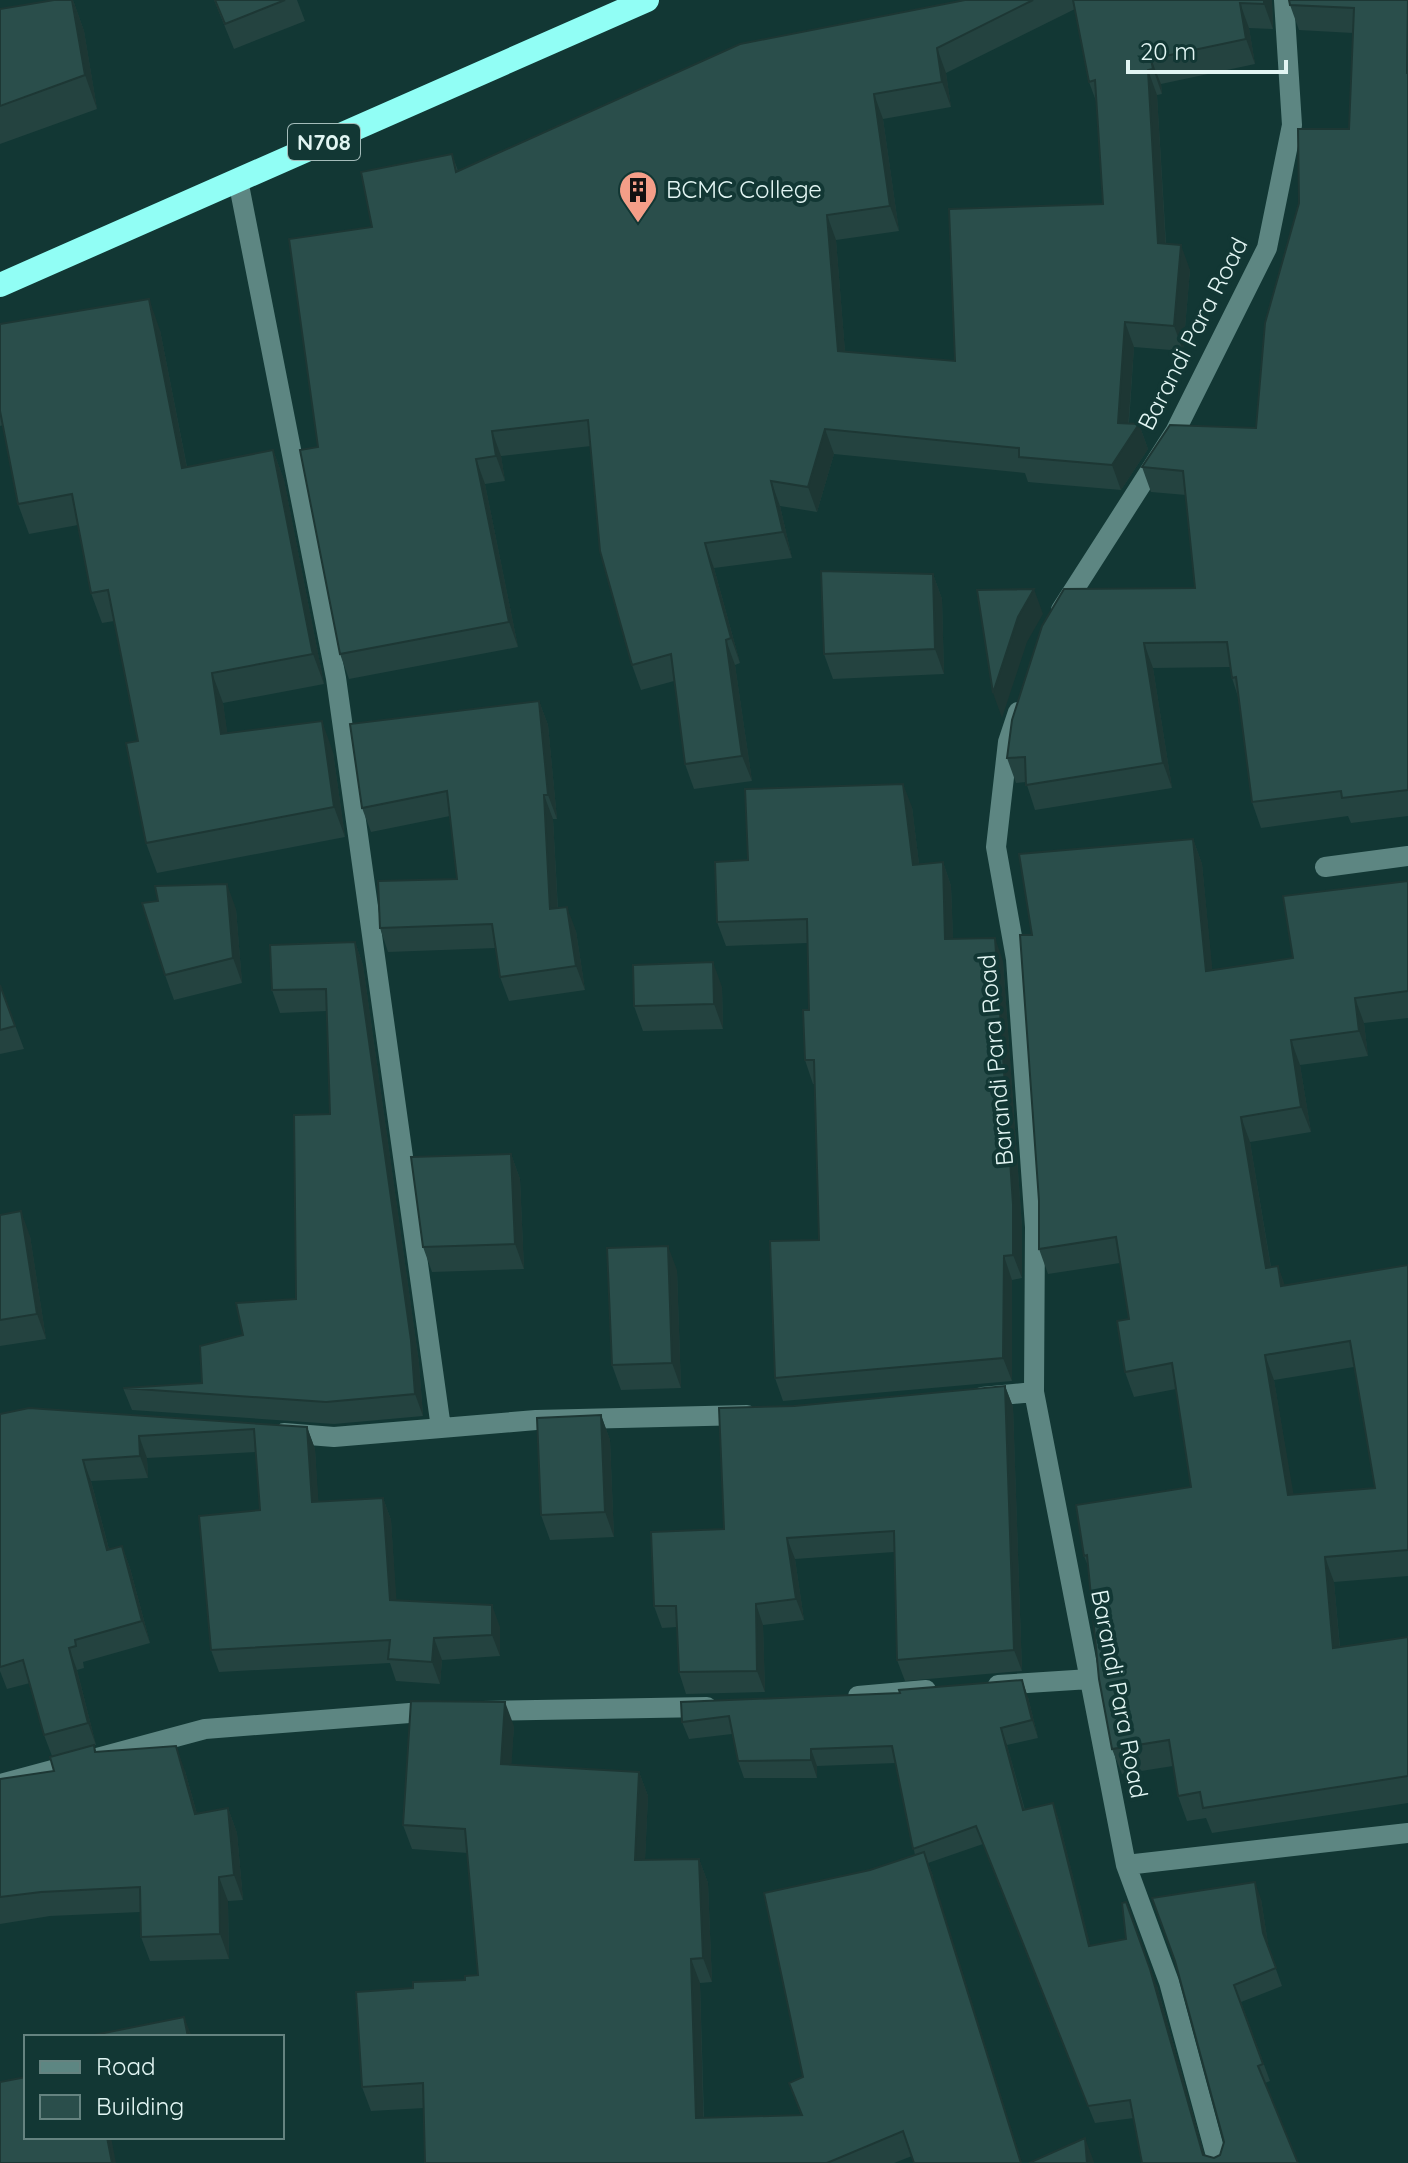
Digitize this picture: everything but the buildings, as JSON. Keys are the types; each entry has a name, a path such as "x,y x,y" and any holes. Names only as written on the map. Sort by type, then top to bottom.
{"highway":[{"name":"N708","path":"0,285 647,0"}],"street":[{"name":"Barandi Para Road","path":"1054,622 1175,432 1267,248 1292,125 1284,0"},
{"path":"238,180 336,678 441,1428"},
{"name":"Barandi Para Road","path":"1026,687 1008,742 996,847 1016,959 1035,1227 1034,1392 1126,1865 1169,1982 1218,2163"},
{"path":"1325,867 1408,856"},
{"path":"956,1399 1034,1392"},
{"path":"255,1432 334,1437 536,1420 770,1415"},
{"path":"979,1687 1090,1679"},
{"path":"842,1698 948,1689"},
{"path":"0,1784 205,1729 401,1712 722,1706"},
{"path":"1126,1865 1408,1833"}],"place":[{"name":"BCMC College","path":"638,224"}]}
